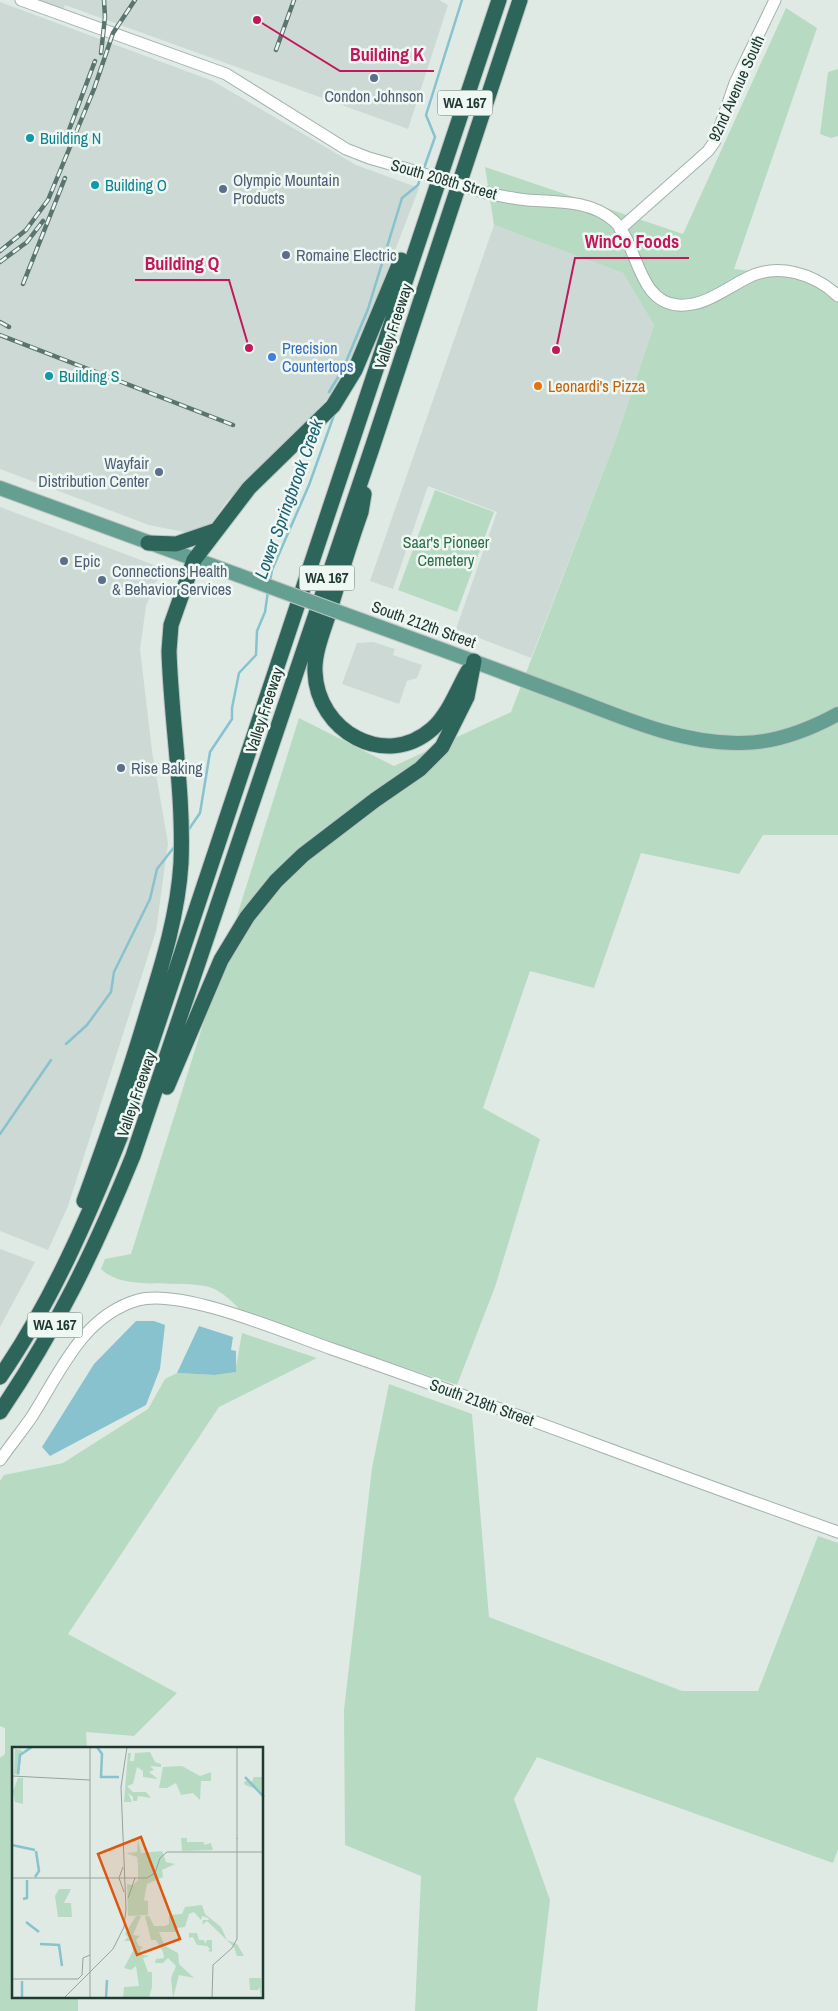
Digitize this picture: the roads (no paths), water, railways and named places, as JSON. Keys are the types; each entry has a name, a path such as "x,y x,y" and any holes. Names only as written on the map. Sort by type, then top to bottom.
{"highway":[{"name":"Valley Freeway","path":"0,1377 42,1309 98,1192 124,1126 340,480 429,205 499,0"},
{"name":"Valley Freeway","path":"0,1412 45,1342 85,1269 133,1156 373,445 520,0"},
{"path":"64,1263 125,1084 160,972 175,908 181,864 180,814 169,650 172,625 194,560 249,488 333,406 355,370 404,253 429,205"},
{"path":"373,445 361,512 317,657 316,686 323,706 336,724 358,739 383,745 406,742 422,736 438,723 474,661"},
{"path":"148,543 176,544 218,529"},
{"path":"133,1156 159,1107 221,960 247,918 276,881 303,855 420,769 442,747 467,697 474,661"}],"main road":[{"name":"South 212th Street","path":"0,488 631,719 697,740 737,743 757,742 812,727 838,714"}],"street":[{"name":"South 208th Street","path":"21,0 226,74 346,148 369,158 486,193 527,200 555,200 585,206 603,213 620,229 650,290 667,302 677,305 701,303 750,276 783,270 812,278 838,296"},
{"name":"92nd Avenue South","path":"620,229 708,151 715,141 735,83 775,0"},
{"name":"South 218th Street","path":"0,1460 30,1419 86,1332 101,1318 122,1306 139,1300 162,1298 184,1300 213,1308 386,1367 838,1532"}],"water":[{"path":"136,1321 154,1321 165,1325 160,1369 146,1405 50,1456 42,1447 94,1364"},
{"path":"199,1326 233,1337 231,1350 236,1351 236,1372 215,1375 177,1373"}],"waterway":[{"name":"Lower Springbrook Creek","path":"423,171 435,137 426,115 462,0"},
{"name":"Lower Springbrook Creek","path":"329,392 343,369 368,309 402,198 418,185 421,176"},
{"name":"Lower Springbrook Creek","path":"270,581 272,570 309,485 334,415"},
{"name":"Lower Springbrook Creek","path":"187,832 200,813 210,752 232,719 232,708 239,673 256,655 257,631 265,612 268,591"},
{"name":"Lower Springbrook Creek","path":"66,1044 87,1025 111,992 114,972 150,899 157,869 175,846"},
{"name":"Lower Springbrook Creek","path":"0,1134 51,1060"}],"railway":[{"path":"101,53 105,17 104,0"},
{"path":"0,251 26,230 48,200 94,89 113,33 135,0"},
{"path":"276,50 294,0"},
{"path":"66,138 95,61"},
{"path":"23,284 65,178"},
{"path":"0,262 27,242 43,221"},
{"path":"0,322 9,327"},
{"path":"0,335 233,425"}],"place":[{"name":"Building K","path":"257,20"},
{"name":"Condon Johnson","path":"374,78"},
{"name":"Building N","path":"30,138"},
{"name":"Building O","path":"95,185"},
{"name":"Olympic Mountain Products","path":"223,189"},
{"name":"Romaine Electric","path":"286,255"},
{"name":"Building Q","path":"249,348"},
{"name":"WinCo Foods","path":"556,350"},
{"name":"Precision Countertops","path":"272,357"},
{"name":"Building S","path":"49,376"},
{"name":"Leonardi's Pizza","path":"538,386"},
{"name":"Wayfair Distribution Center","path":"159,472"},
{"name":"Epic","path":"64,561"},
{"name":"Connections Health & Behavior Services","path":"102,580"},
{"name":"Rise Baking","path":"121,768"}],"park label":[{"name":"Saar's Pioneer Cemetery","path":"446,551"}]}
